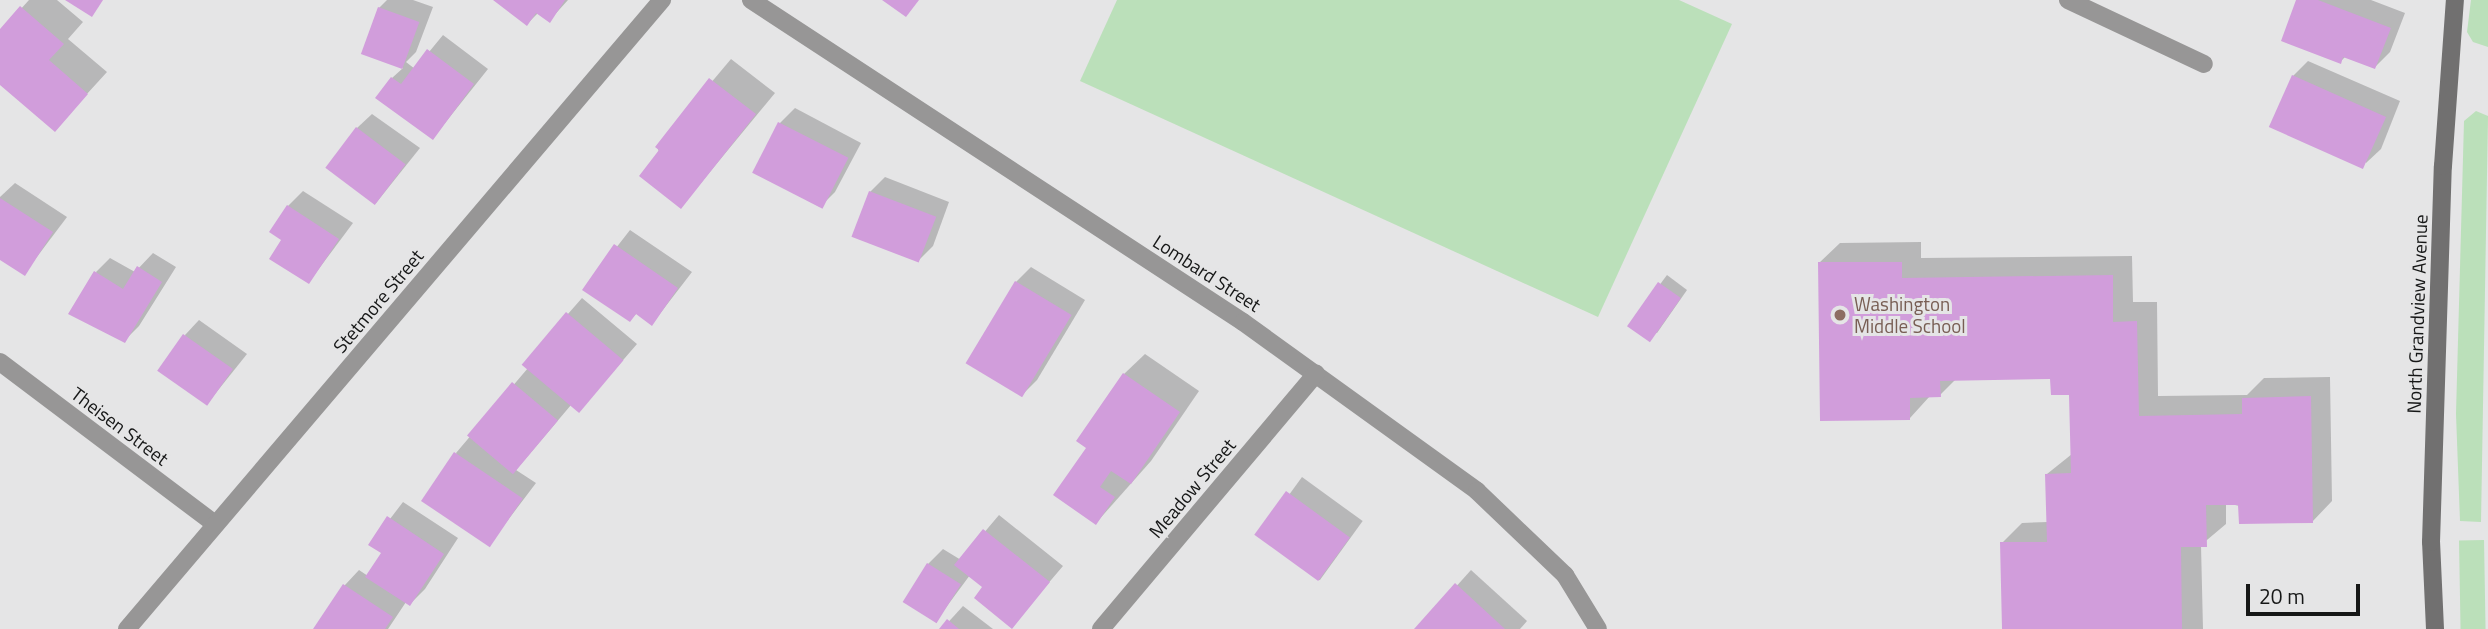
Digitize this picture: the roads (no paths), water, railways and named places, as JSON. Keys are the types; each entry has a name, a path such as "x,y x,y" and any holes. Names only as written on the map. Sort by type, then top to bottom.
{"main road":[{"name":"North Grandview Avenue","path":"2435,629 2431,542 2442,166 2455,0"}],"street":[{"name":"Stetmore Street","path":"127,629 662,0"},
{"name":"Lombard Street","path":"751,0 1315,374 1477,491 1565,575 1598,629"},
{"path":"2068,0 2204,64"},
{"name":"Theisen Street","path":"0,362 215,524"},
{"name":"Meadow Street","path":"1101,629 1315,374"}],"place":[{"name":"Washington Middle School","path":"1840,315"}]}
